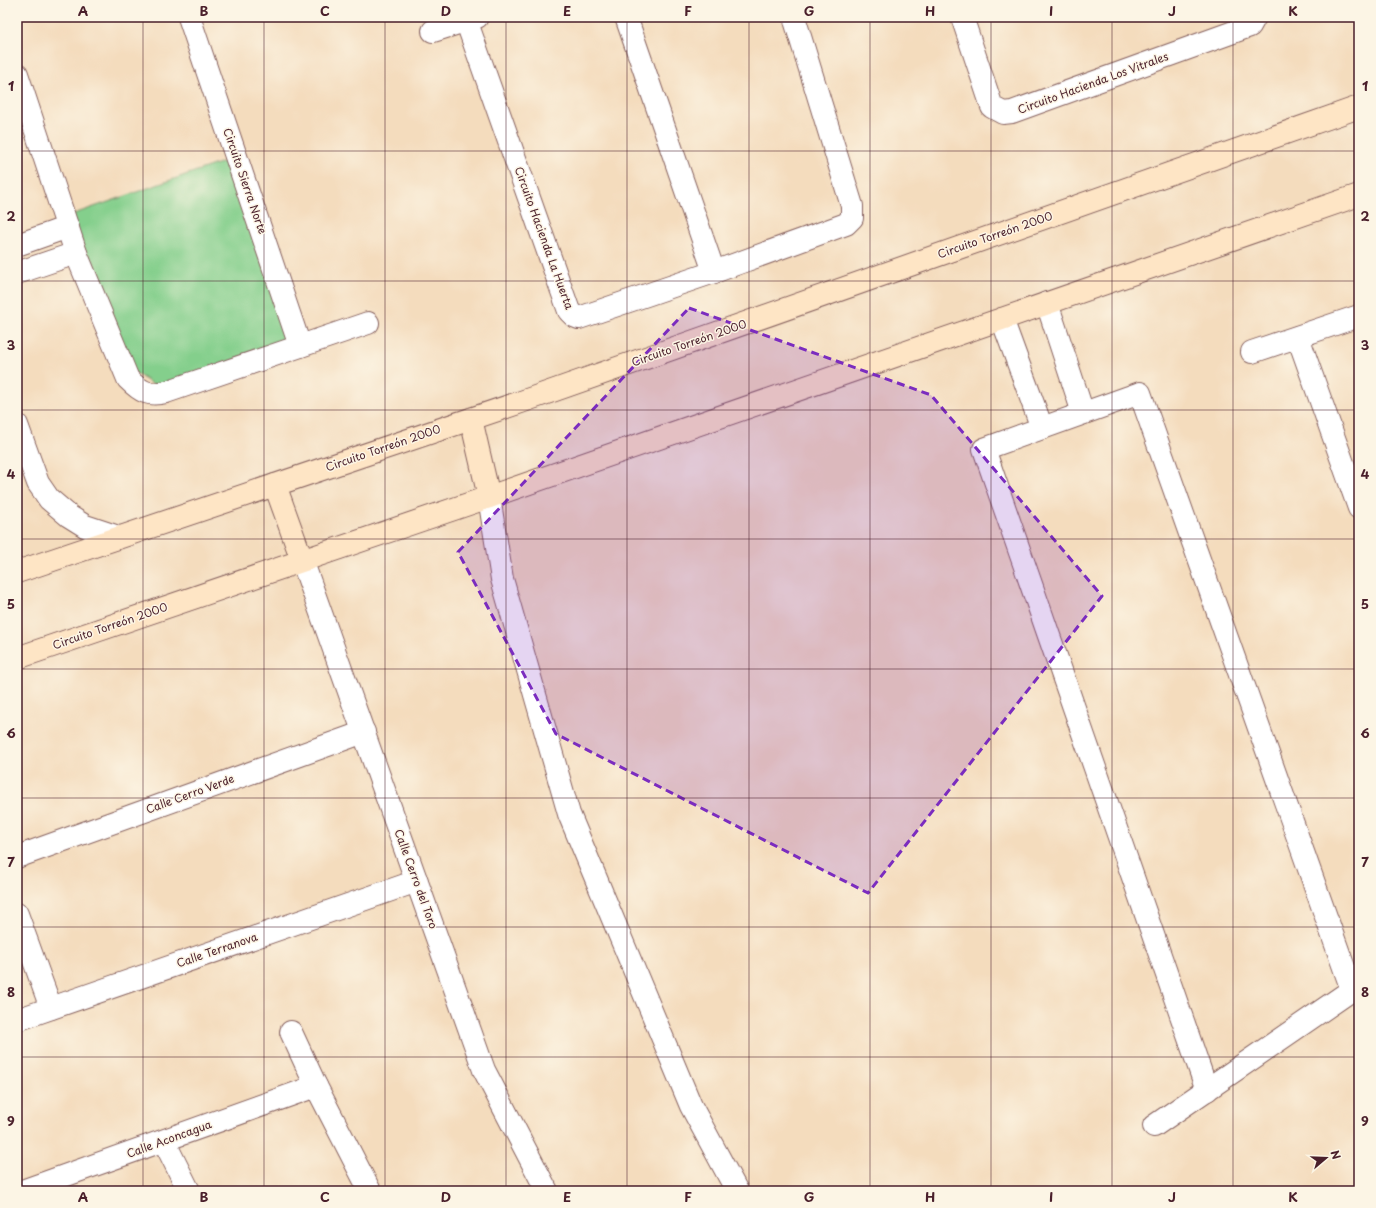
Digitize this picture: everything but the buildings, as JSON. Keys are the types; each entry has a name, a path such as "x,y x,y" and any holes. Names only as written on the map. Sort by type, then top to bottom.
{"main road":[{"name":"Circuito Torreón 2000","path":"17,572 536,397 1359,106"},
{"name":"Circuito Torreón 2000","path":"17,658 489,497 1359,195"},
{"path":"471,419 489,497"},
{"path":"275,484 302,560"}],"street":[{"name":"Circuito Sierra Norte","path":"189,17 300,346"},
{"path":"626,17 714,272"},
{"name":"Circuito Hacienda La Huerta","path":"433,31 471,19 569,310 574,316 579,318 714,272 846,224 852,218 852,206 794,17"},
{"name":"Circuito Hacienda Los Vitrales","path":"962,17 992,107 1002,113 1012,112 1250,26 1255,17"},
{"path":"17,74 76,253 128,379 138,389 145,393 157,394 166,392 368,323"},
{"path":"17,245 68,227"},
{"path":"17,273 76,253"},
{"path":"1047,303 1083,413"},
{"path":"1252,352 1359,316"},
{"path":"1002,319 1042,428"},
{"path":"1298,337 1359,508"},
{"path":"1154,1126 1207,1090 1356,987 1140,393 984,449 1207,1090"},
{"path":"17,425 38,483 49,499 69,516 85,526 118,537"},
{"path":"489,497 502,580 569,814 691,1106 737,1191"},
{"name":"Calle Cerro del Toro","path":"302,560 484,1070 547,1191"},
{"name":"Calle Cerro Verde","path":"17,857 364,732"},
{"name":"Calle Terranova","path":"17,1020 416,881"},
{"path":"17,914 51,1008"},
{"path":"291,1032 316,1086 370,1191"},
{"name":"Calle Aconcagua","path":"22,1191 316,1086"},
{"path":"164,1141 189,1191"}],"highlighted area":[{"path":"689,308 931,395 1102,596 868,893 556,734 458,552"}],"green space":[{"path":"231,159 291,343 160,389 129,369 71,215"}]}
